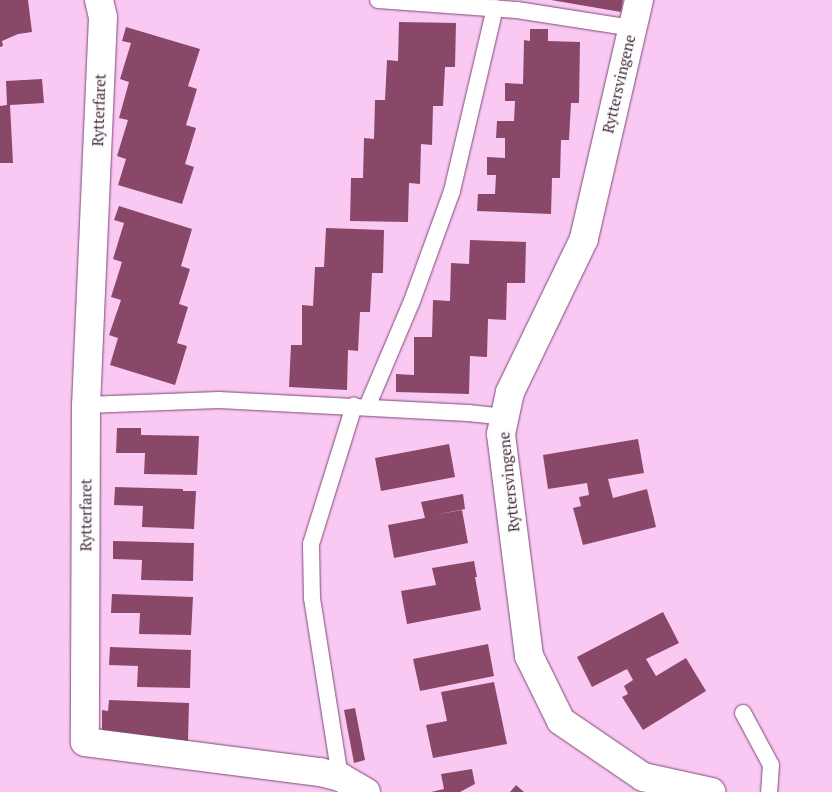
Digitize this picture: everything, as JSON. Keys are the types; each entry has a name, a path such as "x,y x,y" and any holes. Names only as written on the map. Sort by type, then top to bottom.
{"street":[{"name":"Rytterfaret","path":"100,0 103,17 86,405 86,742 320,772 340,777 366,792"},
{"name":"Ryttersvingene","path":"639,0 584,240 510,392 501,434 529,656 561,720 643,777 711,792"}],"lane":[{"path":"378,0 496,8 632,28"},
{"path":"340,777 312,598 312,544 361,406 412,301 452,191 496,8"},
{"path":"86,405 219,400 361,406 504,417"},
{"path":"743,713 771,765 769,792"}],"building":[{"path":"0,0 28,0 32,32 18,34 2,41 3,46 0,47"},
{"path":"551,0 623,0 621,12"},
{"path":"399,22 456,23 455,67 445,67 443,106 433,106 432,145 421,144 420,184 409,183 408,222 350,221 351,178 363,178 364,138 374,139 375,100 385,100 387,60 398,61"},
{"path":"126,27 200,49 188,86 197,89 186,125 196,128 185,164 194,167 182,204 118,185 126,159 117,156 128,120 119,118 129,82 120,79 131,43 122,41"},
{"path":"530,29 548,29 548,41 580,42 579,103 571,103 569,140 561,140 560,178 552,178 551,214 477,211 478,194 495,194 496,175 487,175 487,157 505,158 505,138 496,138 497,121 514,121 515,101 505,101 505,83 523,84 524,40 530,41"},
{"path":"42,79 44,103 10,105 13,163 0,163 0,106 7,105 6,81"},
{"path":"119,206 192,229 181,266 190,269 179,304 188,307 177,343 187,346 175,385 110,365 118,338 109,335 121,300 111,297 122,262 113,259 124,223 114,220"},
{"path":"326,228 384,230 383,273 372,273 370,312 360,312 358,351 348,350 347,390 289,387 291,345 302,345 302,305 313,306 315,267 324,267"},
{"path":"470,240 526,242 525,283 507,283 506,320 488,319 487,357 470,356 469,394 396,392 396,374 414,375 414,337 432,337 433,300 450,301 451,263 469,264"},
{"path":"117,428 141,428 141,435 199,436 197,475 144,474 145,453 116,453"},
{"path":"638,439 644,473 608,479 613,498 647,489 656,527 583,545 573,508 581,506 579,497 589,495 587,483 548,489 543,455"},
{"path":"449,444 455,477 381,491 375,458"},
{"path":"115,487 196,491 194,529 142,527 143,506 114,505"},
{"path":"463,494 465,509 434,515 462,510 468,543 394,558 388,525 425,518 421,502"},
{"path":"113,541 194,543 193,581 141,580 142,560 113,559"},
{"path":"474,561 481,610 407,624 401,591 436,585 432,568"},
{"path":"112,594 193,597 191,635 139,634 140,613 111,613"},
{"path":"663,612 679,643 646,659 656,676 686,658 706,691 643,730 622,697 628,694 624,686 633,680 627,669 592,687 577,657"},
{"path":"488,644 494,676 420,691 413,659"},
{"path":"110,647 191,650 190,688 137,687 138,666 109,665"},
{"path":"494,682 507,744 433,758 426,725 447,721 441,692"},
{"path":"109,700 189,703 188,742 106,735 102,730 102,710 108,711"},
{"path":"355,708 365,760 354,763 344,710"},
{"path":"472,769 475,784 460,792 431,792 444,789 441,774"},
{"path":"516,785 524,792 510,792"}]}
